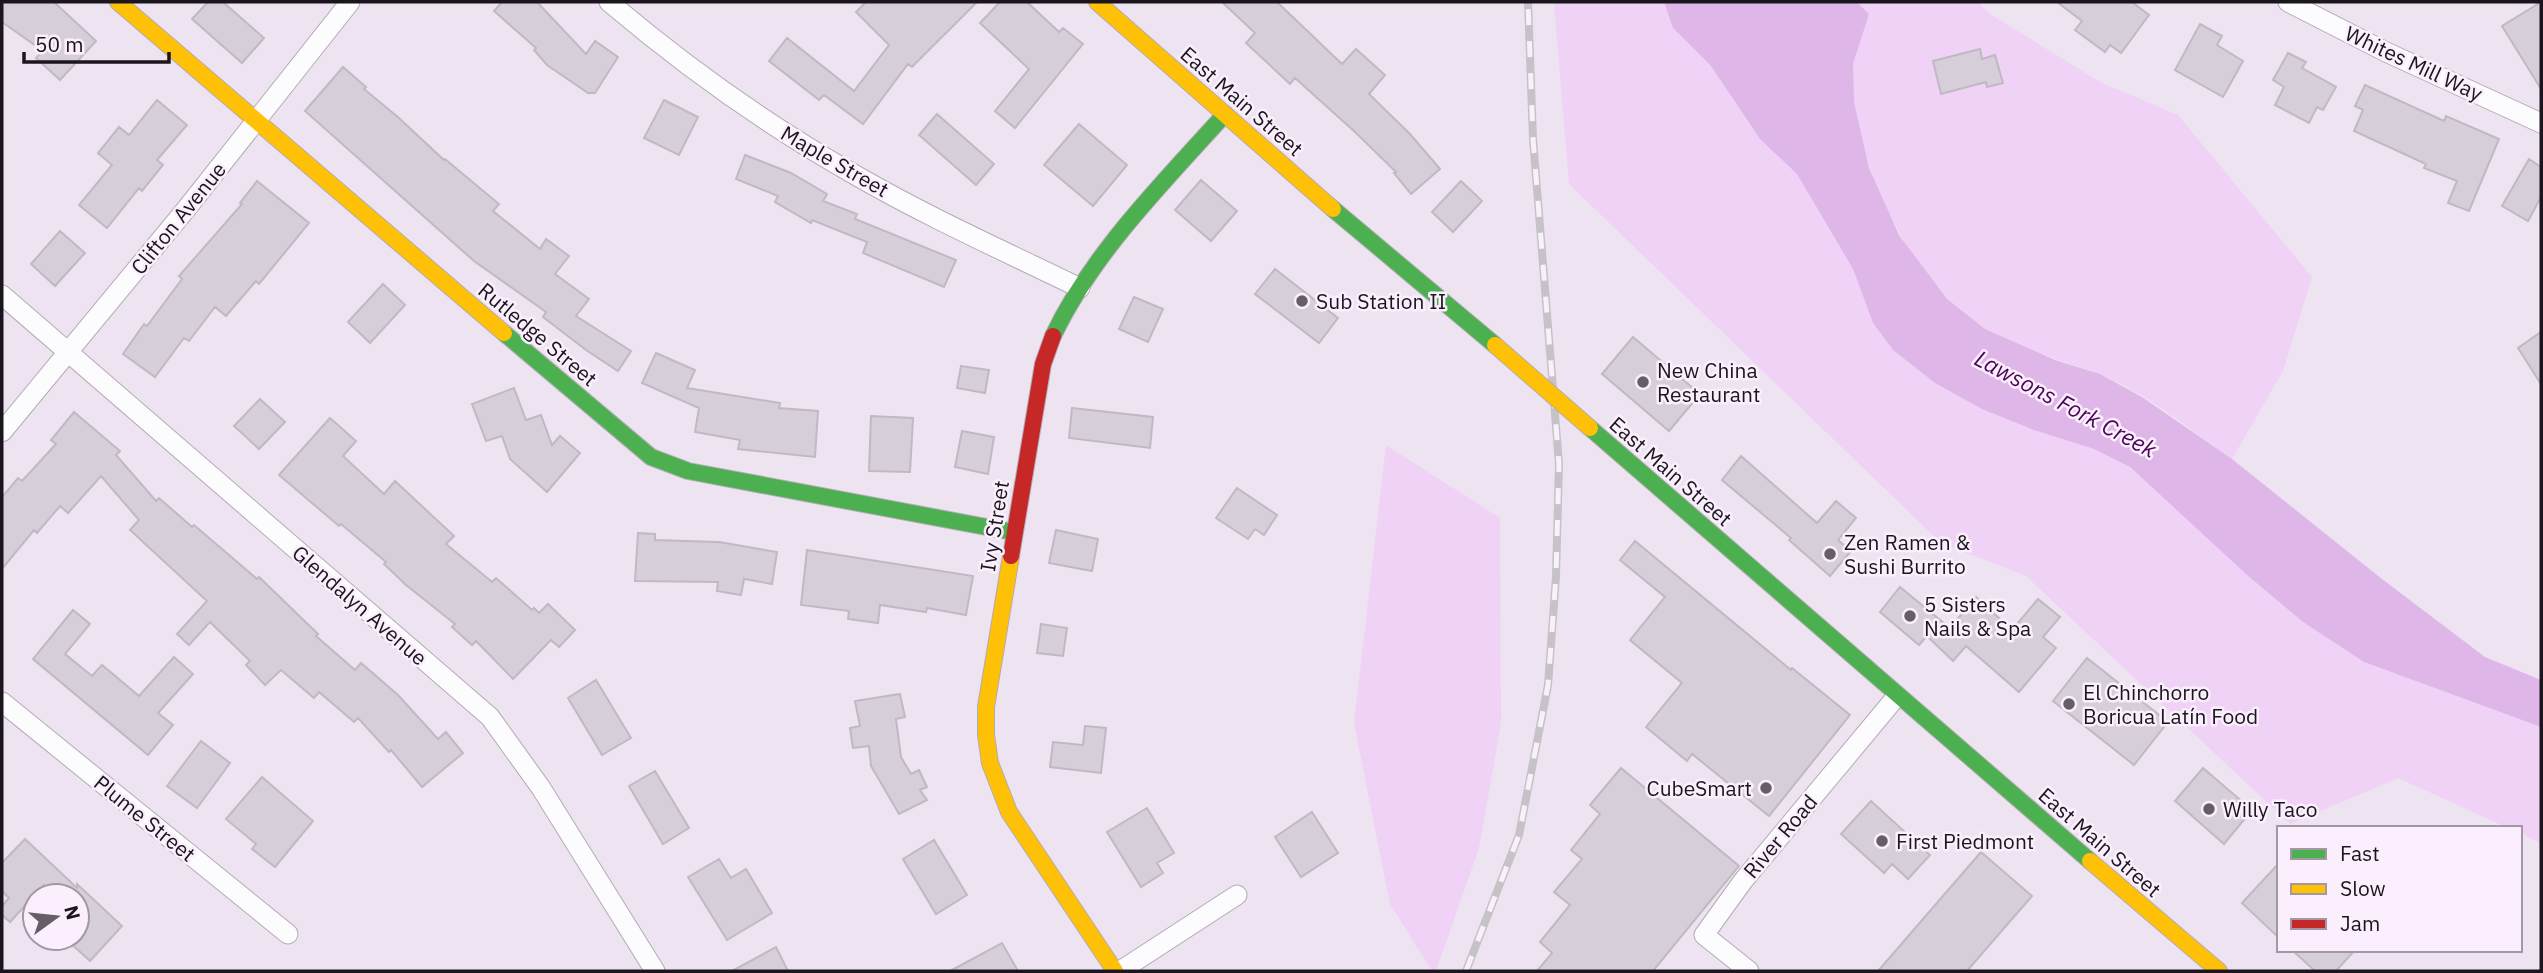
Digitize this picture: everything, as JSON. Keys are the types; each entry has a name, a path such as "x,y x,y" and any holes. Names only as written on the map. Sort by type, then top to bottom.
{"street":[{"name":"Rutledge Street","path":"117,2 652,457 688,471 1013,532"},
{"name":"Clifton Avenue","path":"2,432 187,208 350,2"},
{"name":"Maple Street","path":"609,2 698,74 804,146 859,178 1080,288"},
{"name":"East Main Street","path":"1097,2 1897,696 2219,971"},
{"name":"Whites Mill Way","path":"2288,2 2386,52 2541,123"},
{"name":"Ivy Street","path":"1115,971 1011,816 990,763 986,707 1043,364 1057,325 1080,288 1138,211 1225,114"},
{"name":"Glendalyn Avenue","path":"2,295 490,717 541,788 654,971"},
{"name":"River Road","path":"1749,971 1704,935 1743,881 1897,696"},
{"name":"Plume Street","path":"2,702 288,934"},
{"path":"1120,971 1237,895"}],"shaded area":[{"path":"1554,2 1664,2 1673,28 1711,66 1760,139 1797,174 1853,269 1873,323 1893,350 1935,383 1983,409 2034,430 2094,449 2130,467 2247,575 2303,622 2364,662 2541,727 2541,843 2522,834 2522,826 2504,826 2398,778 2290,824 2026,576 1941,543 1569,184"},
{"path":"1857,2 1978,2 1990,14 2102,83 2178,115 2312,277 2283,371 2232,459 2168,413 2117,382 2012,343 1985,330 1959,310 1933,282 1909,249 1889,212 1859,135 1853,98 1853,65 1869,14"},
{"path":"1386,445 1500,518 1501,724 1479,848 1436,971 1432,971 1390,904 1354,723"}],"water":[{"name":"Lawsons Fork Creek","path":"1664,2 1857,2 1869,14 1853,64 1854,102 1869,168 1899,235 1947,299 1985,329 2055,360 2100,374 2142,397 2232,459 2485,657 2541,680 2541,727 2364,662 2303,622 2247,575 2130,467 2094,449 2034,430 1982,409 1935,383 1893,350 1873,323 1853,269 1797,174 1760,139 1711,66 1673,28"}],"building":[{"path":"2,2 54,2 96,41 60,80 36,58 43,51 2,22"},
{"path":"208,2 223,2 264,38 242,63 192,19"},
{"path":"502,2 537,2 586,54 595,41 618,57 595,93 588,93 547,65 534,50 536,48 494,11"},
{"path":"866,2 977,2 912,67 908,64 863,124 824,95 819,100 769,61 787,38 854,91 889,45 856,12"},
{"path":"1000,2 1027,2 1059,32 1063,28 1083,44 1015,128 995,111 1029,69 980,23"},
{"path":"1222,2 1277,2 1342,64 1356,49 1385,75 1369,94 1410,134 1440,169 1411,194 1394,173 1396,172 1355,132 1295,78 1290,84 1246,43 1255,33"},
{"path":"2057,2 2132,2 2149,15 2121,53 2110,45 2105,52 2075,30 2082,21"},
{"path":"2541,2 2541,89 2502,26"},
{"path":"2200,24 2222,36 2217,45 2243,61 2223,97 2175,70"},
{"path":"1980,49 1982,59 1995,55 2003,83 1987,87 1986,82 1941,94 1933,61"},
{"path":"2288,53 2306,62 2302,68 2336,87 2323,110 2317,107 2309,123 2275,105 2284,87 2273,80"},
{"path":"343,67 444,160 499,204 493,211 540,249 546,239 569,256 555,274 589,299 576,316 631,351 618,371 543,317 546,312 474,261 305,111"},
{"path":"2365,85 2444,121 2446,116 2499,139 2469,211 2448,203 2457,181 2424,168 2426,164 2354,131 2363,110 2355,106"},
{"path":"157,100 187,125 157,160 163,165 142,191 139,188 107,228 79,205 112,165 98,153 119,127 129,135"},
{"path":"664,100 698,117 679,155 644,138"},
{"path":"937,114 994,164 976,185 919,135"},
{"path":"1079,124 1127,165 1093,206 1044,165"},
{"path":"745,155 791,173 827,194 823,201 857,214 855,219 956,260 944,287 863,253 867,242 812,220 811,223 775,202 778,196 736,179"},
{"path":"2529,159 2541,167 2541,197 2528,221 2502,206"},
{"path":"1201,180 1237,211 1211,241 1175,210"},
{"path":"257,181 309,223 259,284 256,281 226,316 215,307 189,341 184,338 155,377 123,354 182,279 179,276 242,204 240,203"},
{"path":"1461,181 1482,201 1453,232 1432,212"},
{"path":"60,231 85,253 55,286 31,264"},
{"path":"1275,269 1338,318 1319,343 1255,294"},
{"path":"383,284 405,305 370,343 348,322"},
{"path":"1134,297 1163,309 1148,342 1119,329"},
{"path":"2541,332 2541,384 2518,348"},
{"path":"1633,337 1700,394 1669,431 1602,374"},
{"path":"656,353 695,370 687,388 780,403 779,408 818,411 815,457 738,449 740,440 695,432 699,408 642,383"},
{"path":"961,366 989,370 985,393 957,388"},
{"path":"514,388 526,420 541,415 552,445 560,436 580,453 547,492 510,459 502,436 486,441 472,404"},
{"path":"260,399 285,422 259,449 234,426"},
{"path":"1072,408 1153,417 1150,448 1069,438"},
{"path":"74,412 120,451 116,455 156,501 159,498 257,579 259,577 318,634 316,636 355,670 361,663 398,695 438,739 446,732 463,753 422,787 391,750 389,752 358,718 354,722 319,692 314,698 281,670 265,685 246,665 250,661 210,622 189,645 177,634 207,601 130,530 139,520 101,476 68,513 60,506 37,533 34,530 2,569 2,497 18,478 22,481 56,444 51,440"},
{"path":"871,416 913,418 910,472 869,471"},
{"path":"330,418 356,441 343,456 384,494 395,481 454,536 446,544 492,582 496,578 532,610 534,608 539,613 548,604 575,630 559,647 551,640 513,679 476,641 472,645 452,627 455,624 406,585 384,564 386,562 279,475"},
{"path":"962,431 994,437 988,474 955,467"},
{"path":"1741,456 1817,523 1836,501 1856,518 1838,540 1851,551 1830,576 1789,540 1791,538 1722,480"},
{"path":"1237,488 1277,515 1264,535 1255,529 1248,539 1216,518"},
{"path":"1056,530 1098,539 1092,571 1049,563"},
{"path":"638,533 655,534 655,540 719,542 777,552 772,584 744,579 741,595 717,591 718,582 635,581"},
{"path":"1635,541 1791,670 1792,668 1850,715 1769,816 1692,754 1687,761 1646,727 1682,683 1630,640 1665,597 1620,560"},
{"path":"807,550 973,576 966,615 927,608 926,612 880,605 878,623 848,619 849,611 801,605"},
{"path":"1900,587 1950,628 1976,597 2012,630 2038,599 2060,617 2043,637 2056,648 2019,692 1966,646 1953,661 1927,636 1919,645 1880,612"},
{"path":"73,610 90,624 65,654 92,676 102,665 139,696 174,657 193,674 158,713 173,725 148,755 33,659"},
{"path":"1041,624 1067,628 1063,656 1037,653"},
{"path":"2087,658 2168,722 2134,765 2053,701"},
{"path":"596,680 631,738 602,755 568,698"},
{"path":"900,694 905,717 896,719 901,757 911,774 919,770 927,787 920,790 927,800 899,814 871,766 869,746 853,748 850,728 860,726 855,701"},
{"path":"1085,726 1106,728 1101,773 1050,767 1053,742 1083,745"},
{"path":"201,741 230,763 197,808 167,786"},
{"path":"1621,768 1739,866 1653,971 1537,971 1552,953 1540,942 1570,905 1554,892 1582,859 1571,850 1600,814 1590,805"},
{"path":"2203,768 2252,810 2224,844 2175,801"},
{"path":"655,771 689,828 663,844 629,786"},
{"path":"262,777 313,821 275,867 252,849 256,844 226,819"},
{"name":"First Piedmont","path":"1871,801 1930,855 1908,879 1892,864 1884,873 1841,834"},
{"path":"1147,808 1174,853 1157,863 1163,873 1141,887 1107,832"},
{"path":"1312,812 1338,853 1301,877 1275,837"},
{"path":"25,839 71,882 21,882 21,910 10,922 2,915 2,906 9,898 2,891 2,863"},
{"path":"934,840 967,895 936,914 903,859"},
{"path":"1981,852 2032,896 1967,971 1878,971"},
{"path":"719,859 731,878 746,869 772,913 727,940 688,877"},
{"path":"2277,865 2277,936 2242,903"},
{"path":"91,897 122,926 90,961 80,952 91,952"},
{"path":"1002,943 1018,971 950,971"},
{"path":"776,947 788,971 732,971"},
{"path":"2294,952 2353,952 2336,971 2315,971"}],"railway":[{"path":"1466,971 1519,835 1548,685 1556,576 1559,464 1533,139 1528,2"}],"traffic: fast":[{"path":"1053,336 1069,305 1109,247 1154,192 1225,114"},
{"path":"1333,209 1495,345"},
{"path":"504,333 651,457 688,471 1013,532"},
{"path":"1590,428 2090,861"}],"traffic: slow":[{"path":"118,2 504,333"},
{"path":"1097,2 1333,209"},
{"path":"1495,345 1590,428"},
{"path":"1011,556 986,707 990,763 1009,812 1115,971"},
{"path":"2090,861 2219,971"}],"traffic: jam":[{"path":"1011,556 1043,364 1053,336"}],"place":[{"name":"Sub Station II","path":"1302,301"},
{"name":"New China Restaurant","path":"1643,382"},
{"name":"Zen Ramen & Sushi Burrito","path":"1830,554"},
{"name":"5 Sisters Nails & Spa","path":"1910,616"},
{"name":"El Chinchorro Boricua Latín Food","path":"2069,704"},
{"name":"CubeSmart","path":"1766,788"},
{"name":"Willy Taco","path":"2209,809"},
{"name":"First Piedmont","path":"1882,841"}]}
